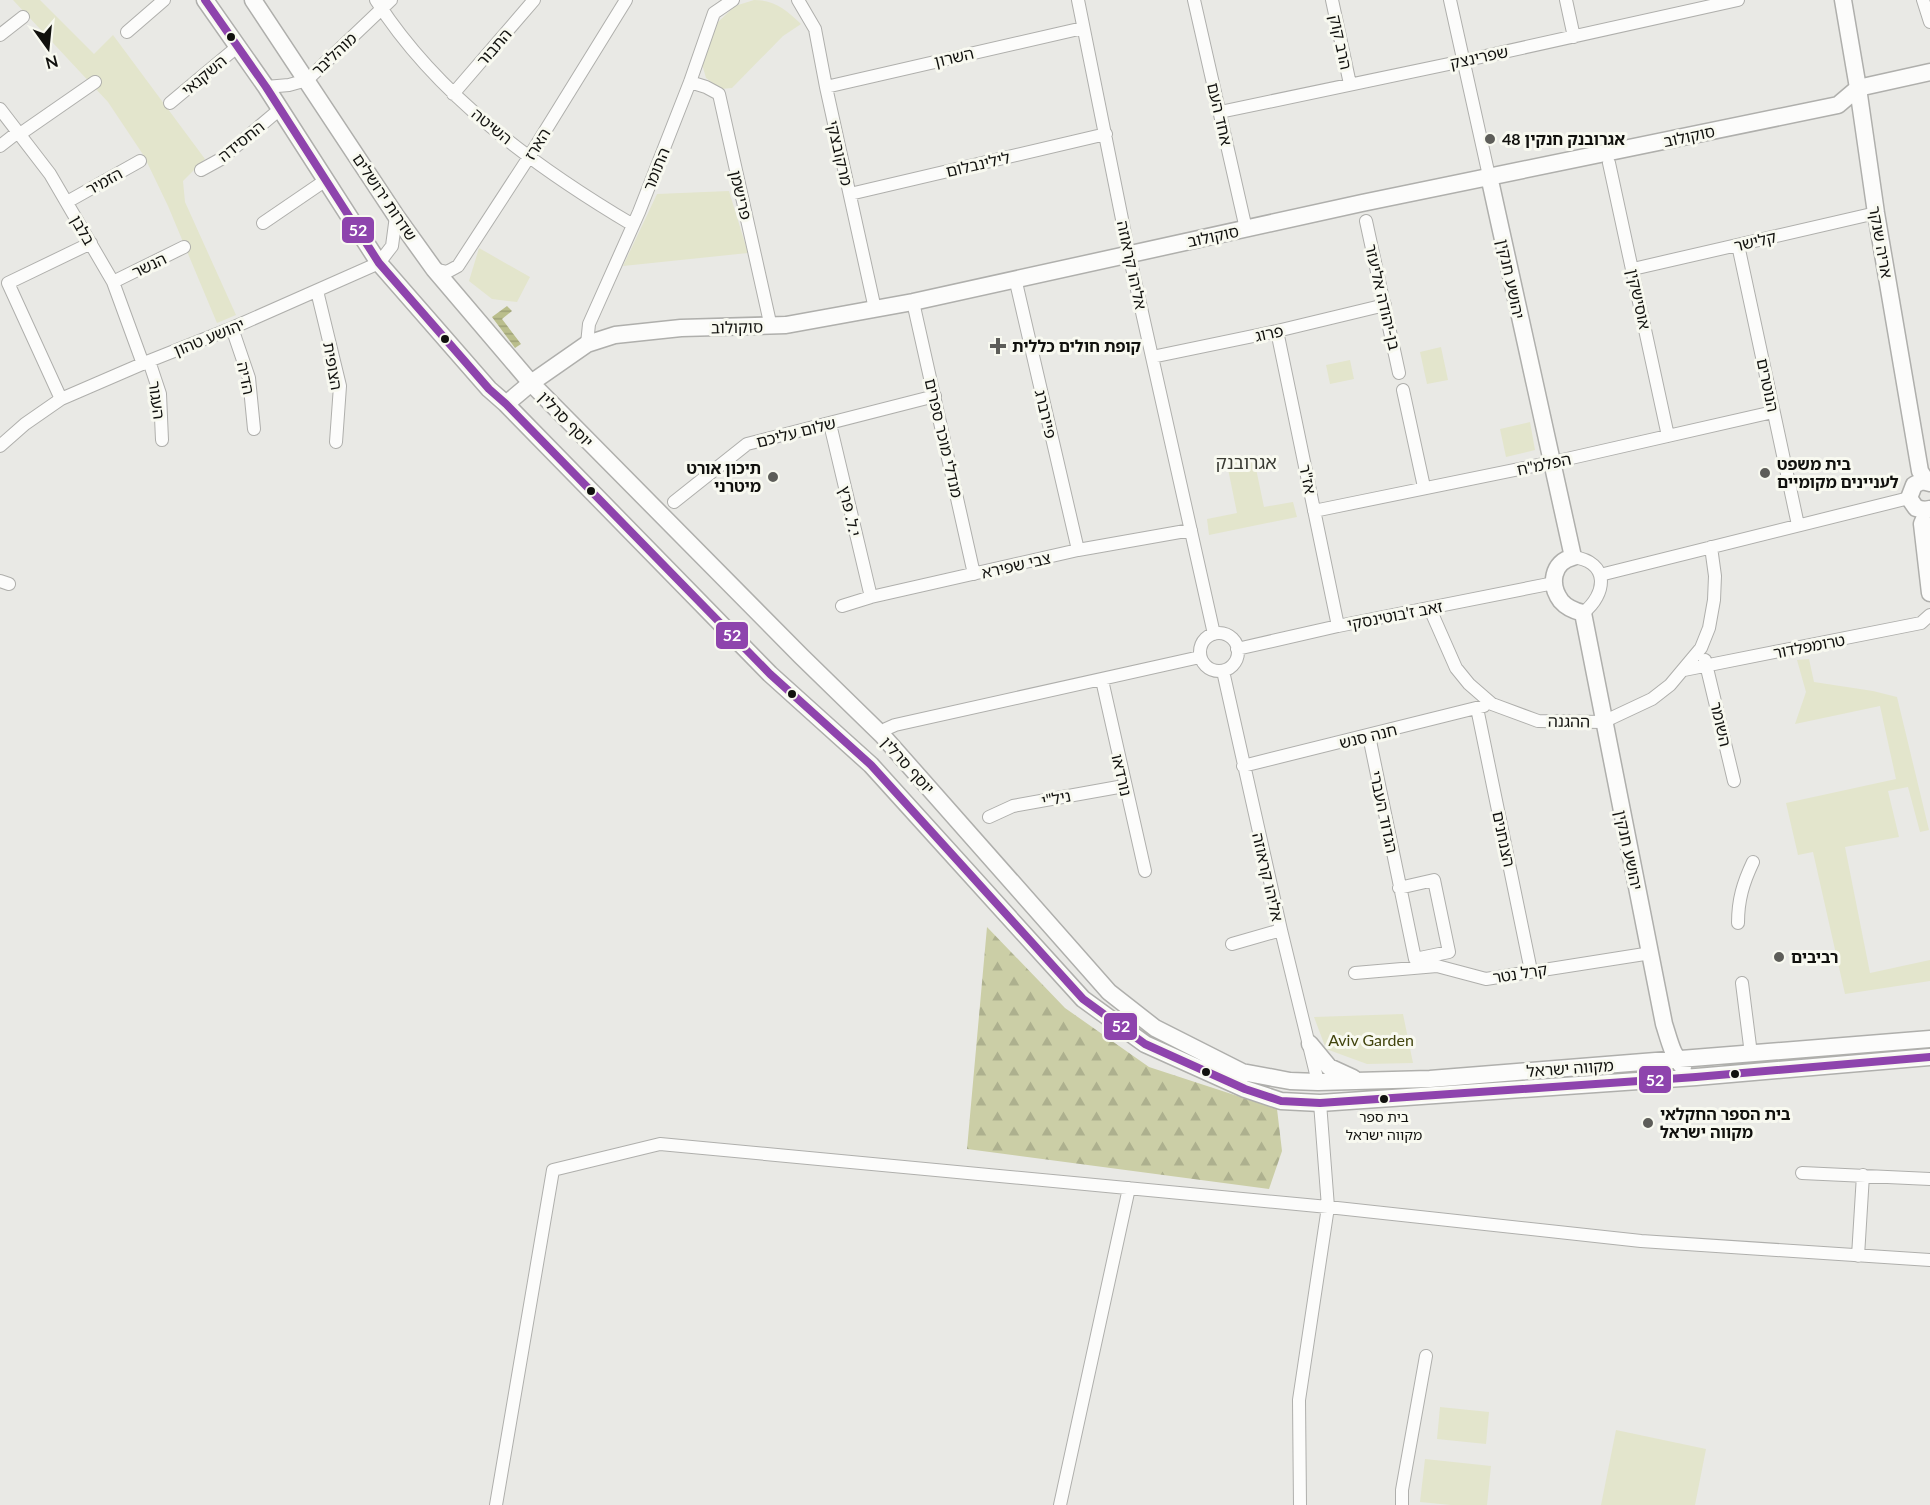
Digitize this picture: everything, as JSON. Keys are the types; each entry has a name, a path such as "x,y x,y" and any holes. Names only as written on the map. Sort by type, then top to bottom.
{"main road":[{"path":"205,0 266,87 379,263 489,389 506,404"},
{"name":"שדרות ירושלים","path":"253,0 434,270 531,383"},
{"name":"אריה שנקר","path":"1843,0 1920,471 1928,482"},
{"name":"סוקולוב","path":"506,404 531,383 587,344 615,335 681,328 771,327 912,302 1489,176 1838,105 1858,88 1930,72"},
{"name":"יהושע חנקין","path":"1489,176 1573,557"},
{"path":"510,357 524,365 543,366 560,362"},
{"path":"560,362 553,380 552,392 562,415"},
{"name":"יוסף סרלין","path":"531,383 862,716 888,730 1109,992 1155,1028 1242,1072 1290,1081 1318,1082"},
{"name":"יוסף סרלין","path":"506,404 770,674 871,765 1083,999 1145,1044 1245,1089 1281,1101 1320,1104"},
{"path":"1928,482 1914,485 1909,498 1916,508 1929,509 1922,524 1930,593"},
{"path":"1573,557 1560,563 1556,569 1554,584 1563,603 1582,613"},
{"name":"יהושע חנקין","path":"1582,613 1664,1024 1677,1060 1696,1077"},
{"path":"871,765 888,730"},
{"path":"1632,1063 1656,1047 1664,1024"},
{"name":"מקווה ישראל","path":"1318,1082 1430,1079 1930,1039"},
{"path":"1310,1044 1329,1067 1363,1081"},
{"name":"מקווה ישראל","path":"1320,1104 1696,1077 1930,1057"},
{"path":"1318,1082 1320,1104"}],"street":[{"path":"126,32 164,0"},
{"name":"מוהליבר","path":"266,87 289,85 307,80 379,5 391,0"},
{"name":"התבור","path":"453,94 534,0"},
{"name":"הארז","path":"434,270 447,272 458,266 529,157 626,0"},
{"name":"התומר","path":"587,344 589,324 633,225 690,82 714,14 733,0"},
{"name":"מרקובצקי","path":"798,0 815,29 875,309"},
{"name":"אליהו קראוזה","path":"1078,0 1129,254 1214,634"},
{"name":"אחד העם","path":"1194,0 1246,229"},
{"name":"הרב קוק","path":"1332,0 1350,84"},
{"name":"יהושע חנקין","path":"1450,0 1489,176"},
{"path":"1566,0 1574,37"},
{"name":"שפרינצק","path":"1220,112 1738,0"},
{"path":"1923,0 1930,22"},
{"name":"השיטה","path":"379,5 418,56 453,94 529,157 580,194 633,225"},
{"path":"0,36 23,17"},
{"name":"השרון","path":"826,87 1083,28"},
{"name":"השקנאי","path":"170,103 237,46"},
{"path":"0,146 95,82"},
{"name":"פרישמן","path":"690,82 718,94 771,327"},
{"name":"החסידה","path":"201,170 221,159 280,109"},
{"name":"בלבן","path":"0,110 50,174 67,202 113,282 146,362"},
{"name":"לילינבלום","path":"850,194 1106,134"},
{"name":"הזמיר","path":"67,202 141,161"},
{"name":"אוסישקין","path":"1609,163 1668,436"},
{"path":"263,223 326,180"},
{"name":"קלישר","path":"1633,268 1876,213"},
{"path":"379,263 392,246 396,216"},
{"name":"בן-יהודה אליעזר","path":"1366,221 1399,373"},
{"path":"61,399 8,283 90,243"},
{"name":"הנוטרים","path":"1738,245 1798,525"},
{"name":"הנשר","path":"113,282 184,247"},
{"name":"יהושע טהון","path":"1,444 61,399 232,328 379,263"},
{"name":"פיירברג","path":"1015,278 1078,550"},
{"name":"הצופית","path":"317,291 340,386 336,442"},
{"name":"מנדלי מוכר ספרים","path":"912,302 974,574"},
{"name":"פרוג","path":"1152,357 1277,332 1385,305"},
{"name":"הדיה","path":"232,328 249,378 254,429"},
{"name":"אז\"ר","path":"1277,332 1338,626"},
{"name":"העגור","path":"146,362 159,394 162,440"},
{"path":"1403,390 1424,487"},
{"name":"שלום עליכם","path":"674,502 747,444 935,396"},
{"name":"הפלמ\"ח","path":"1314,511 1551,463 1773,412"},
{"name":"י.ל. פרץ","path":"830,424 871,597"},
{"path":"1600,575 1909,498"},
{"name":"צבי שפירא","path":"842,606 871,597 1078,550 1191,530"},
{"name":"ההגנה","path":"1430,609 1456,668 1469,684 1492,704 1538,721 1603,722 1652,699 1684,670 1701,648 1709,628 1714,600 1715,576 1711,547"},
{"path":"1573,557 1590,563 1597,568 1600,575 1600,592 1591,606 1582,613"},
{"name":"זאב ז'בוטינסקי","path":"1238,649 1338,626 1554,584"},
{"name":"טרומפלדור","path":"1684,670 1922,623 1930,615"},
{"path":"1221,633 1232,638 1238,649 1233,665 1223,671 1206,667 1200,657 1201,645 1214,634 1221,633"},
{"path":"1701,648 1707,667"},
{"path":"888,730 1200,657"},
{"name":"השומר","path":"1707,667 1734,781"},
{"name":"אליהו קראוזה","path":"1223,671 1243,766 1318,1082"},
{"name":"נורדאו","path":"1101,680 1145,871"},
{"name":"חנה סנש","path":"1243,766 1492,704"},
{"name":"הצנחנים","path":"1476,708 1531,970"},
{"name":"הגדוד העברי","path":"1368,736 1399,888 1414,959 1449,952 1434,880 1399,888"},
{"name":"ניל\"י","path":"989,817 1013,806 1125,786"},
{"path":"1738,923 1738,903 1753,862"},
{"path":"1232,944 1281,930"},
{"name":"קרל נטר","path":"1355,973 1437,966 1486,979 1531,970 1651,953"},
{"path":"1742,983 1750,1054"},
{"path":"1300,1505 1299,1400 1328,1207 1320,1104"},
{"path":"496,1505 553,1170 660,1144 1328,1207 1641,1241 1930,1260"},
{"path":"1802,1173 1930,1179"},
{"path":"1858,1256 1863,1175"},
{"path":"1059,1505 1129,1188"},
{"path":"1402,1505 1426,1356"}],"green space":[{"path":"13,0 40,0 94,54 113,35 205,159 183,181 185,202 236,315 217,323 168,206 144,156 108,102"},
{"path":"761,0 780,7 801,24 783,36 732,88 721,89 706,78 702,64 718,22 735,6"},
{"path":"729,191 748,253 623,266 657,194"},
{"path":"479,248 530,277 517,302 492,299 469,281"},
{"path":"1441,347 1448,380 1427,384 1420,352"},
{"path":"1350,360 1354,379 1330,384 1326,365"},
{"path":"1530,422 1535,450 1506,457 1500,429"},
{"path":"1254,459 1264,507 1293,502 1297,517 1209,535 1207,519 1237,513 1227,464"},
{"path":"1809,659 1814,682 1897,697 1929,830 1920,832 1908,787 1888,791 1899,837 1845,847 1870,973 1930,960 1930,981 1845,994 1813,852 1798,855 1786,803 1896,779 1880,706 1795,724 1806,692 1797,660"},
{"path":"987,927 1065,1008 1149,1067 1277,1109 1282,1151 1269,1189 967,1149"},
{"name":"Aviv Garden","path":"1403,1014 1413,1063 1367,1064 1326,1049 1314,1017"},
{"path":"1440,1407 1489,1412 1486,1444 1437,1439"},
{"path":"1616,1430 1706,1449 1695,1505 1601,1505"},
{"path":"1425,1459 1491,1466 1487,1505 1420,1502"}],"shaded area":[{"path":"507,306 512,311 502,319 521,344 515,348 492,317"}],"transit line":[{"name":"52","path":"205,0 266,87 379,263 489,389 770,674 871,765 1083,999 1145,1044 1245,1089 1281,1101 1320,1103 1696,1077 1930,1057"}],"place":[{"name":"אגרובנק חנקין 48","path":"1490,139"},
{"name":"קופת חולים כללית","path":"998,346"},
{"name":"בית משפט לעניינים מקומיים","path":"1765,473"},
{"name":"תיכון אורט מיטרני","path":"773,477"},
{"name":"רביבים","path":"1779,957"},
{"name":"בית ספר מקווה ישראל","path":"1384,1099"},
{"name":"בית הספר החקלאי מקווה ישראל","path":"1648,1123"}],"district":[{"name":"אגרובנק","path":"1246,463"}]}
